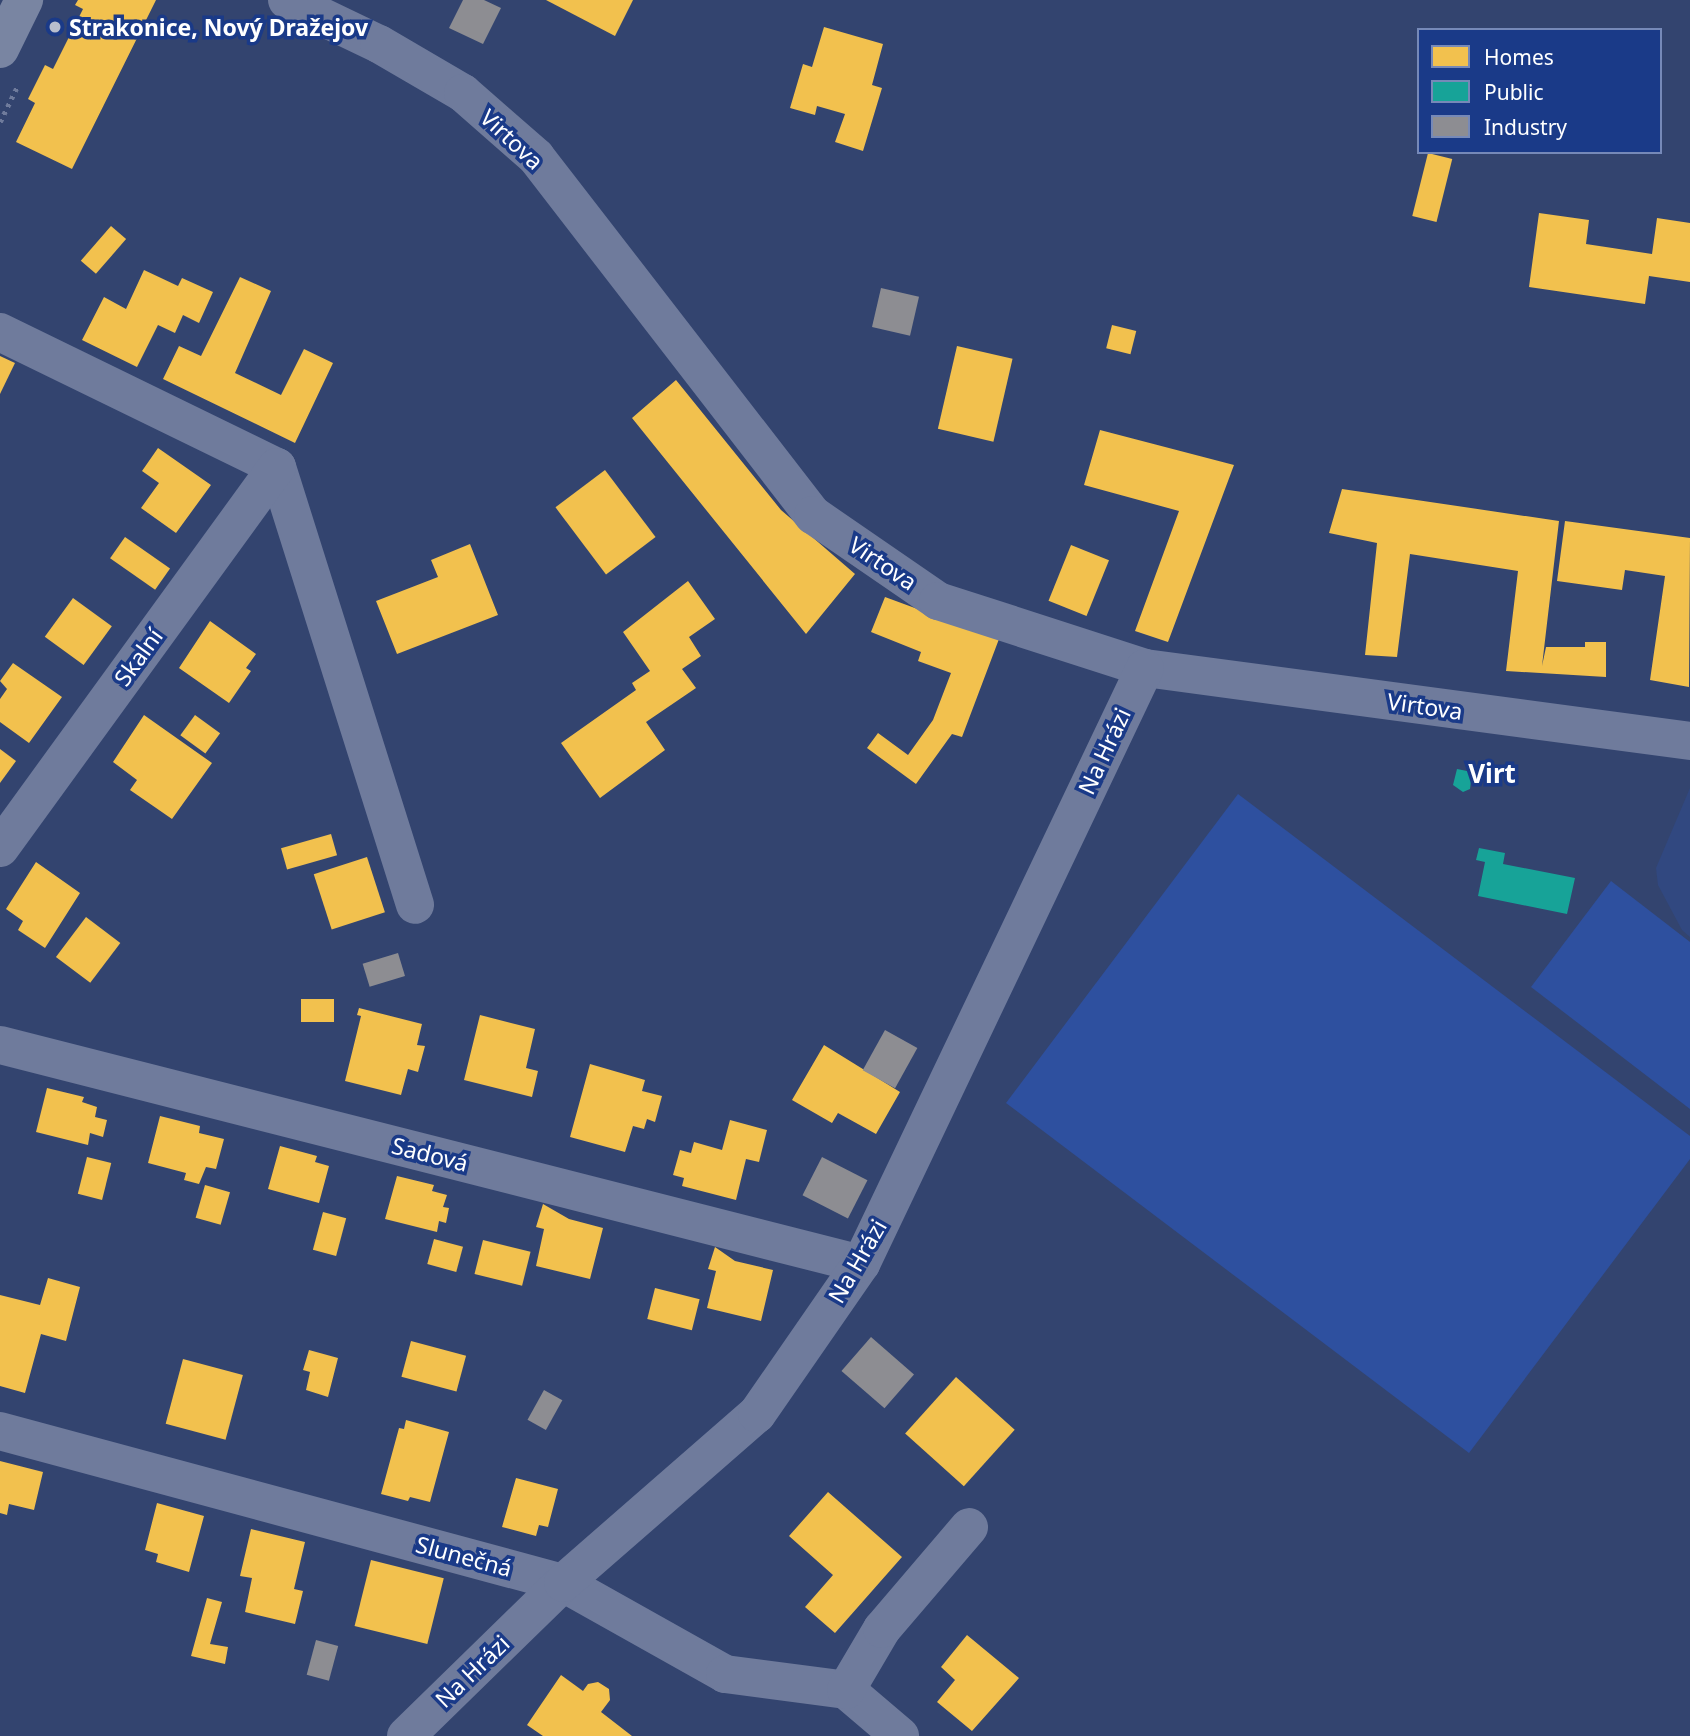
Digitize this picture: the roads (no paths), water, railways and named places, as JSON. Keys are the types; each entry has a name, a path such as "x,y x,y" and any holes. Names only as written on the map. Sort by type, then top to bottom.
{"main road":[{"path":"0,49 24,0"}],"street":[{"name":"Virtova","path":"287,0 379,44 463,93 536,158 813,515 938,601 1144,668 1690,741"},
{"path":"0,332 277,467 415,905"},
{"name":"Skalní","path":"0,848 277,467"},
{"name":"Na Hrázi","path":"406,1736 564,1583 757,1415 861,1264 1144,668"},
{"name":"Sadová","path":"0,1045 861,1264"},
{"name":"Slunečná","path":"0,1431 564,1583 725,1674 846,1690"},
{"path":"900,1736 846,1690 883,1629 969,1527"}],"place":[{"name":"Strakonice, Nový Dražejov","path":"55,27"}],"district":[{"name":"Virt","path":"1492,774"}]}
